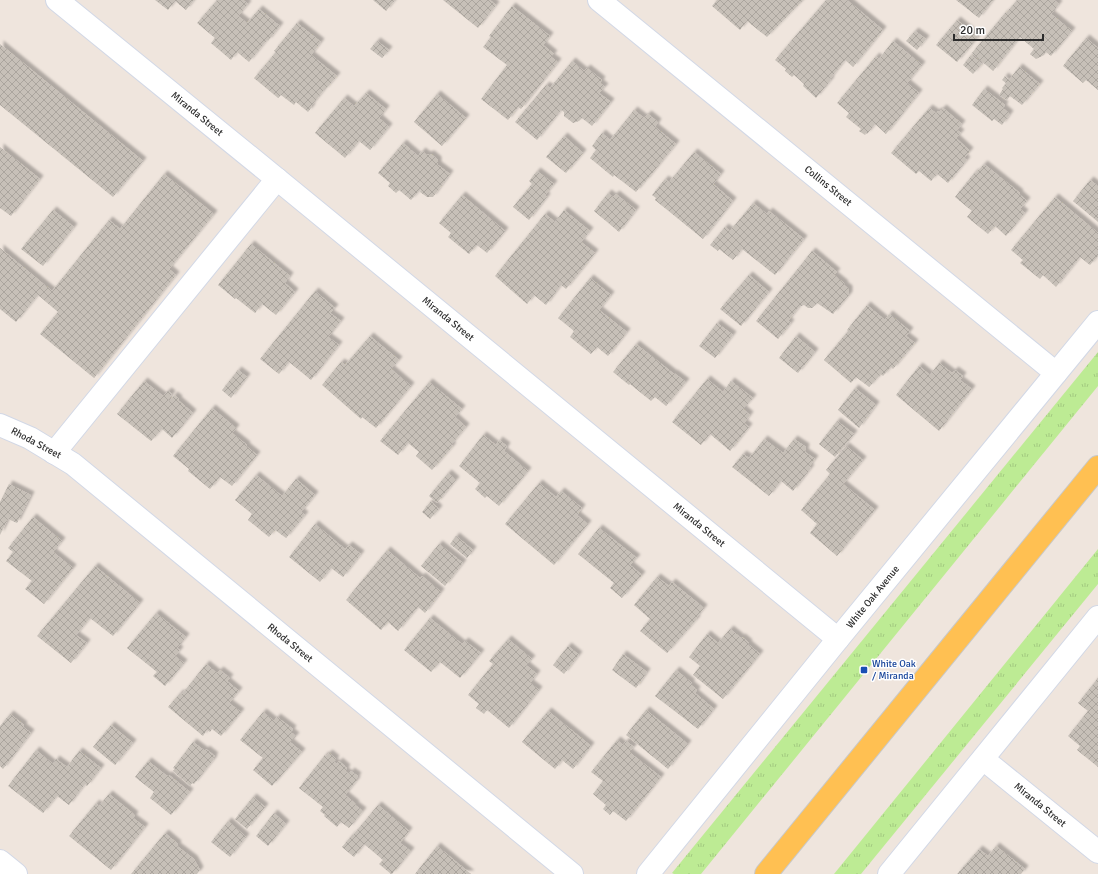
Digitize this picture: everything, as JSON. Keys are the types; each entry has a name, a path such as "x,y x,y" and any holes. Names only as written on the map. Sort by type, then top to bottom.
{"main road":[{"path":"766,874 1098,467"}],"street":[{"name":"Miranda Street","path":"57,0 838,639"},
{"name":"Collins Street","path":"599,0 1056,373"},
{"path":"54,453 277,179"},
{"name":"White Oak Avenue","path":"648,874 838,639 1098,322"},
{"name":"Rhoda Street","path":"0,425 30,438 73,464 572,874"},
{"path":"889,874 1098,617"},
{"name":"Miranda Street","path":"983,759 1098,852"},
{"path":"0,861 16,874"}],"green space":[{"path":"1098,352 1098,386 701,874 672,873"},
{"path":"1098,549 1098,584 861,874 834,874"}],"building":[{"path":"155,0 194,0 186,10 175,1 168,10"},
{"path":"217,0 243,0 248,4 238,16 247,23 259,9 280,26 249,62 237,52 231,60 211,43 215,38 197,23"},
{"path":"373,0 395,0 386,11"},
{"path":"443,0 490,0 496,5 478,28"},
{"path":"717,0 803,0 767,37 747,21 740,30 712,6"},
{"path":"826,0 847,0 883,30 853,67 845,60 816,98 803,86 804,84 794,75 792,77 785,71 786,69 775,60"},
{"path":"956,0 993,0 979,18"},
{"path":"1017,0 1054,0 1059,4 1051,14 1072,31 1051,56 1046,52 1044,55 1036,59 1030,54 1034,49 1020,37 993,71 972,53"},
{"path":"512,6 550,36 543,45 554,54 551,57 558,62 521,109 518,107 508,120 481,99 507,65 483,47 491,37 489,36"},
{"path":"957,20 978,37 957,62 936,45"},
{"path":"297,23 321,42 311,55 337,76 311,106 312,107 308,112 296,102 294,105 281,95 278,98 254,78 276,52 274,51"},
{"path":"915,31 926,39 917,50 906,41"},
{"path":"1086,38 1098,48 1098,90 1086,80 1083,83 1063,66"},
{"path":"377,41 389,50 382,58 370,49"},
{"path":"893,41 922,65 907,83 919,93 886,134 875,124 865,135 859,131 861,129 846,117 849,113 837,103 876,56 879,59"},
{"path":"0,44 143,161 113,197 0,105"},
{"path":"971,55 982,64 973,74 963,65"},
{"path":"572,61 584,71 587,68 602,80 600,83 605,87 599,93 611,102 592,126 582,118 573,123 564,116 564,112 561,110 537,140 515,122 546,85 550,88"},
{"path":"1019,67 1040,84 1022,105 1010,96 1007,100 999,95 1006,83 1002,80 1005,76 1009,80"},
{"path":"984,89 1005,105 1003,108 1010,114 1002,125 994,119 992,121 972,105"},
{"path":"366,93 386,109 379,118 389,127 370,150 359,141 345,158 315,133 344,98 354,106"},
{"path":"437,94 466,118 442,146 414,122"},
{"path":"929,108 936,113 943,108 962,124 957,130 961,133 956,138 970,151 964,158 967,160 948,183 937,174 931,181 919,171 916,174 891,153"},
{"path":"634,110 644,118 648,114 658,122 655,127 676,144 636,192 614,175 613,177 590,158 596,150 592,146 602,133 610,140"},
{"path":"564,136 583,153 566,173 546,157"},
{"path":"403,143 418,156 422,151 427,155 431,154 438,160 438,165 450,174 433,197 427,197 420,192 421,189 411,200 399,190 396,193 388,186 390,183 378,173"},
{"path":"0,147 40,179 11,216 0,208"},
{"path":"694,152 721,174 713,184 733,201 703,239 655,200 656,198 652,195 665,179 669,182"},
{"path":"984,164 1020,193 1019,194 1027,201 1020,209 1025,213 1006,236 995,226 988,234 967,217 972,211 955,197 975,172 976,173"},
{"path":"537,171 554,184 545,195 547,197 529,220 513,207 532,184 529,181"},
{"path":"164,174 214,214 169,269 176,275 94,378 40,334 58,312 38,295 16,322 0,309 0,248 52,291 109,220 120,229"},
{"path":"1090,180 1098,186 1098,222 1073,201"},
{"path":"608,193 613,197 616,194 636,210 619,232 594,211"},
{"path":"462,195 505,231 487,253 477,245 469,254 448,237 451,233 439,223"},
{"path":"1055,197 1098,233 1098,256 1090,265 1080,257 1056,287 1043,275 1040,279 1020,263 1023,260 1011,250"},
{"path":"753,203 767,214 769,211 804,239 775,275 742,249 733,260 719,249 718,251 710,245 725,227 730,231"},
{"path":"53,210 74,227 43,266 21,249"},
{"path":"564,210 590,231 581,242 595,253 566,289 561,285 546,305 534,295 527,304 495,276 545,214 555,222"},
{"path":"251,244 290,276 285,283 295,292 276,315 262,304 255,313 218,285"},
{"path":"812,251 837,272 834,275 849,289 849,295 833,314 817,303 812,308 808,308 804,305 799,307 788,321 791,323 778,339 756,321"},
{"path":"749,275 769,292 741,326 720,309"},
{"path":"590,278 611,295 599,310 627,332 608,356 597,347 591,354 570,337 574,331 558,318"},
{"path":"315,291 335,308 330,313 341,321 328,337 339,345 311,380 289,362 279,374 260,359"},
{"path":"867,305 885,320 889,314 910,331 906,336 915,343 893,369 891,367 883,376 881,374 869,387 856,377 851,383 824,360"},
{"path":"717,323 733,335 715,358 699,346"},
{"path":"370,336 399,360 391,369 411,386 376,428 362,417 361,419 322,385 341,362 345,365"},
{"path":"796,336 815,352 798,373 779,358"},
{"path":"636,344 686,382 666,406 655,397 651,401 613,372"},
{"path":"939,363 952,373 955,370 963,376 960,380 972,389 939,431 896,395 919,366 930,375"},
{"path":"238,370 247,377 231,398 222,390"},
{"path":"707,379 723,392 731,381 753,398 743,409 750,415 744,423 749,427 730,451 710,434 701,445 672,422"},
{"path":"144,381 163,396 168,391 172,394 168,400 169,402 174,395 193,413 172,438 162,429 151,441 117,414"},
{"path":"429,382 462,409 455,417 466,427 451,445 453,446 432,470 416,456 419,452 408,443 398,455 380,441"},
{"path":"855,388 876,405 859,428 838,410"},
{"path":"212,408 236,428 232,433 257,455 232,486 220,477 210,489 188,471 189,469 173,456"},
{"path":"837,421 854,434 835,457 819,444"},
{"path":"483,435 496,445 499,440 507,446 504,451 528,471 499,506 487,496 485,498 475,489 480,483 459,466"},
{"path":"764,439 783,453 794,439 806,447 805,452 815,459 809,467 811,468 793,491 781,481 769,496 732,467 743,454 749,458"},
{"path":"846,446 863,460 843,484 875,510 837,556 810,533 817,524 801,510 830,474 826,470"},
{"path":"448,473 456,480 437,503 429,496"},
{"path":"256,475 282,496 296,479 315,495 301,512 305,515 286,538 275,530 269,537 248,520 252,514 235,500"},
{"path":"539,483 556,497 561,491 582,508 577,515 588,524 554,565 505,524"},
{"path":"9,484 31,495 17,523 8,519 0,535 0,502"},
{"path":"431,501 439,509 430,519 422,512"},
{"path":"33,517 62,541 53,552 73,568 44,604 25,589 32,581 6,561 13,552 8,548"},
{"path":"315,524 345,549 349,545 361,554 343,577 331,568 320,582 289,557"},
{"path":"599,528 637,558 630,565 642,575 622,598 610,588 614,583 578,554"},
{"path":"456,536 473,550 467,558 450,544"},
{"path":"439,544 463,563 445,586 421,566"},
{"path":"387,550 420,578 422,576 441,592 425,613 418,607 398,631 388,622 381,630 346,600"},
{"path":"95,566 140,603 113,636 90,618 76,635 87,643 71,663 37,636"},
{"path":"657,577 669,586 672,582 704,608 696,618 697,619 667,653 640,631 650,619 634,605"},
{"path":"156,613 186,637 177,648 180,650 175,656 184,663 165,686 153,676 157,672 127,648"},
{"path":"430,618 462,644 465,641 481,653 460,678 440,662 431,672 404,650"},
{"path":"730,629 741,638 742,637 760,654 723,699 693,675 700,666 689,657 707,634 718,643"},
{"path":"508,639 532,659 526,665 537,674 530,683 539,690 509,728 487,710 484,714 476,708 479,704 468,695 493,664 489,661"},
{"path":"568,646 579,655 564,674 553,665"},
{"path":"623,654 647,672 636,688 612,670"},
{"path":"206,664 217,673 220,670 230,678 227,681 239,691 229,703 241,712 221,736 212,729 210,732 207,730 203,736 168,707 180,693 182,694"},
{"path":"676,670 692,683 690,684 697,690 695,693 714,709 698,729 655,696"},
{"path":"1098,678 1098,767 1077,750 1080,746 1068,736 1088,711 1078,703"},
{"path":"646,710 688,744 668,769 626,735"},
{"path":"548,711 591,746 573,769 562,760 555,769 522,742"},
{"path":"263,712 274,721 277,717 293,729 291,732 296,736 290,742 302,752 272,786 253,770 263,758 240,740"},
{"path":"10,714 24,725 23,727 31,733 3,769 0,766 0,726"},
{"path":"111,725 133,743 115,765 93,747"},
{"path":"617,740 623,745 626,741 634,747 629,752 661,777 626,821 613,811 610,815 603,809 606,805 593,794 603,781 591,772"},
{"path":"193,742 215,756 194,784 192,783 190,786 173,771 175,769 173,768"},
{"path":"36,750 53,764 56,759 67,767 79,751 101,768 87,786 85,784 69,805 57,796 43,813 8,786"},
{"path":"329,753 336,759 334,762 337,764 339,761 347,768 345,771 349,774 351,771 358,776 356,779 357,780 345,795 363,811 349,828 341,822 337,827 320,811 323,807 299,788 325,755 326,756"},
{"path":"148,761 167,776 169,775 190,792 171,815 150,798 154,792 135,777"},
{"path":"109,794 135,815 133,818 145,827 111,870 69,836 96,803 99,806"},
{"path":"253,797 265,807 247,829 235,819"},
{"path":"378,805 409,831 400,843 411,851 392,874 379,864 383,860 364,844 354,857 342,847"},
{"path":"274,813 286,824 268,846 256,836"},
{"path":"228,821 246,837 230,857 211,842"},
{"path":"165,833 178,844 177,846 194,859 200,870 197,874 131,874"},
{"path":"437,846 471,874 415,874"},
{"path":"996,846 1025,869 1021,874 957,874 979,849 988,856"}],"place":[{"name":"White Oak / Miranda","path":"864,670"}]}
